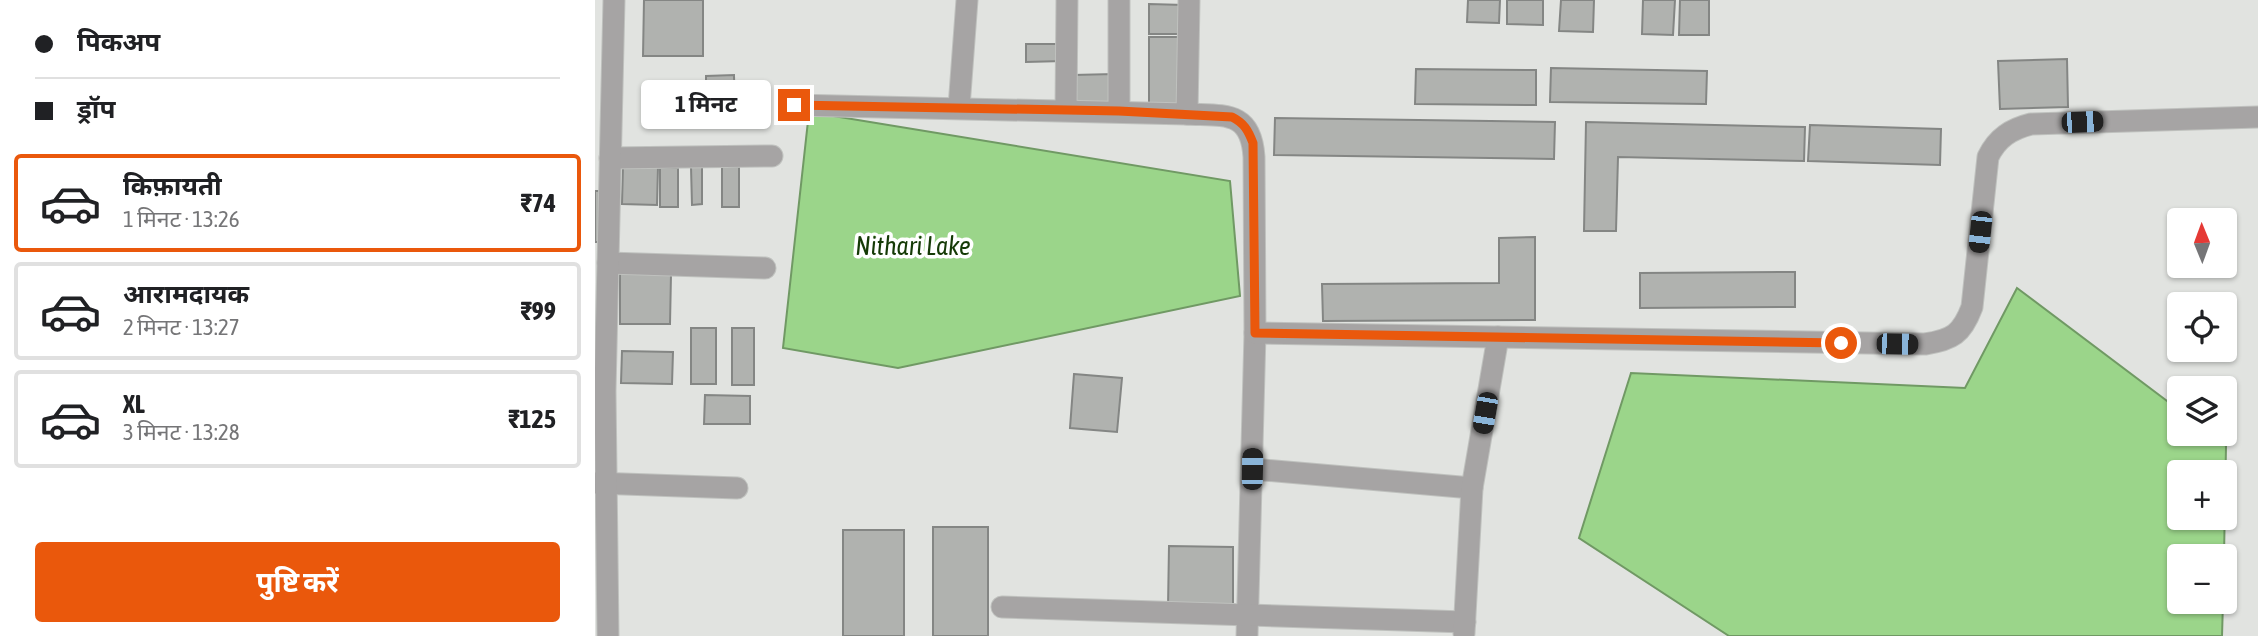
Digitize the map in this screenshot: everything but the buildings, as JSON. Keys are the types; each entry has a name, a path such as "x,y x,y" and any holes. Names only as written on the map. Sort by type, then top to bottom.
{"street":[{"path":"608,636 601,483 601,328 608,263 602,182 610,158 614,0"},
{"path":"959,107 967,0"},
{"path":"1066,109 1067,0"},
{"path":"1119,0 1119,111"},
{"path":"1187,114 1189,0"},
{"path":"794,105 1119,111 1232,117 1242,122 1253,143 1255,333 1247,636"},
{"path":"1255,333 1924,344 1944,341 1957,334 1972,307 1988,157 1994,145 2005,135 2031,124 2258,117"},
{"path":"610,158 772,156"},
{"path":"608,263 765,268"},
{"path":"1002,607 1247,614 1464,629 1472,488 1498,337"},
{"path":"1252,469 1472,488"},
{"path":"601,483 737,488"}],"water":[{"name":"Nithari Lake","path":"809,112 1230,181 1240,296 898,368 783,348"},
{"path":"2017,288 2167,401 2167,446 2226,446 2226,460 2167,460 2167,530 2224,530 2224,544 2167,544 2167,614 2223,614 2222,636 1729,636 1579,538 1631,373 1965,388"}],"route":[{"path":"794,105 1119,111 1232,117 1242,122 1253,143 1255,333 1841,343"}]}
